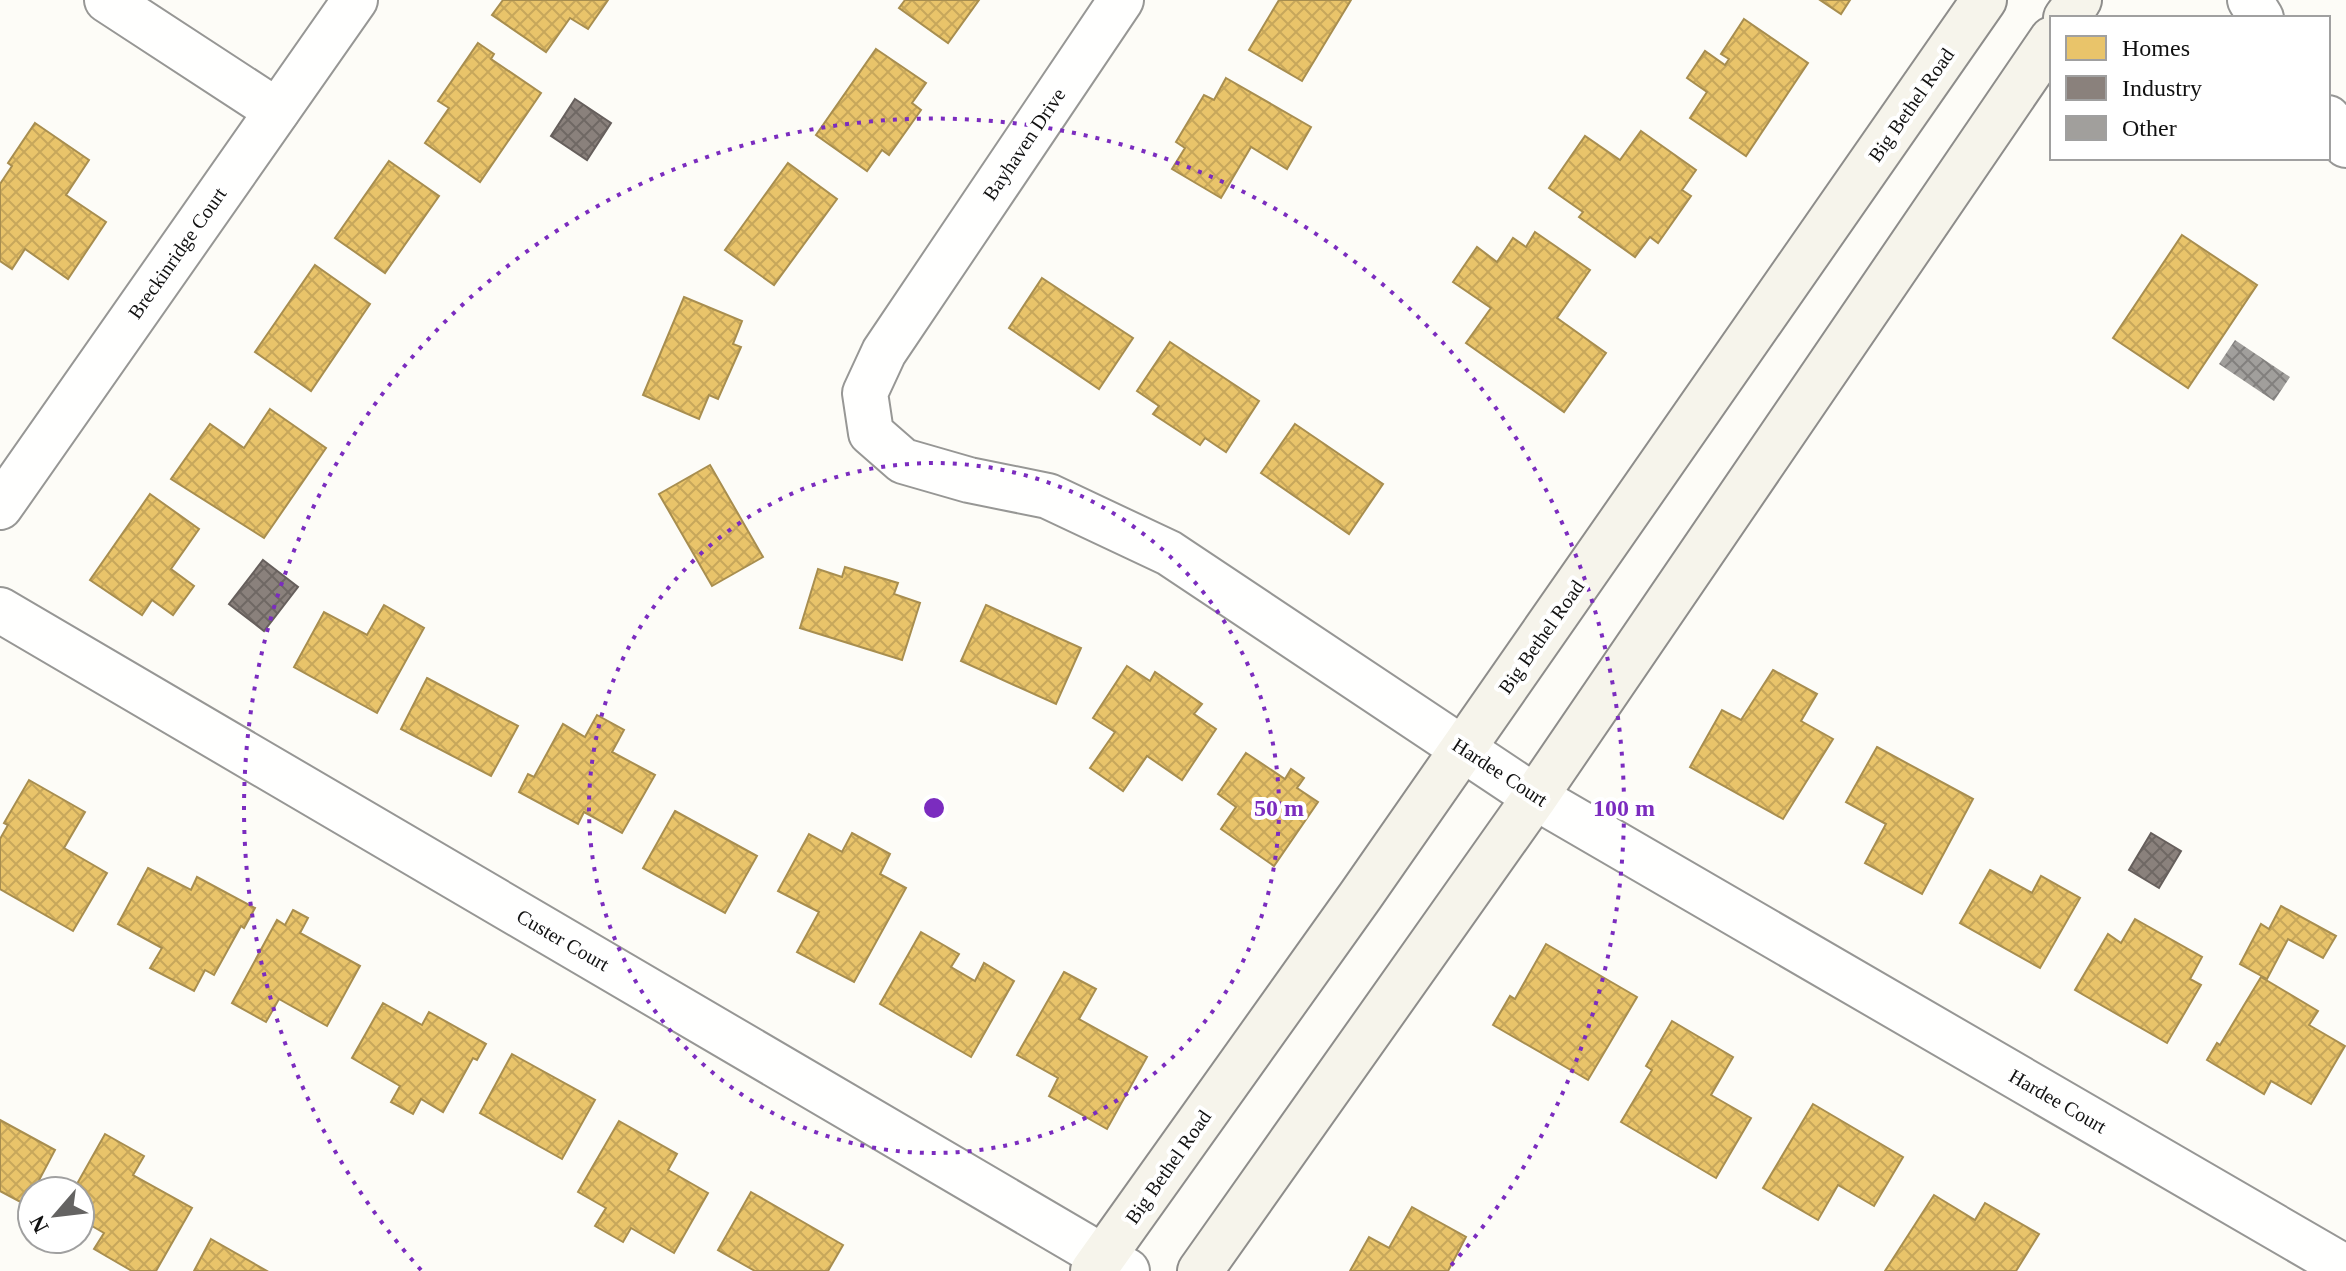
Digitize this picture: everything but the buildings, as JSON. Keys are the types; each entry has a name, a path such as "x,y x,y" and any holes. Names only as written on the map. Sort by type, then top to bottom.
{"main road":[{"name":"Big Bethel Road","path":"1108,1266 1984,0"},
{"path":"1200,1271 1535,797 2050,42"}],"street":[{"path":"107,0 277,111"},
{"name":"Breckinridge Court","path":"0,507 355,0"},
{"name":"Bayhaven Drive","path":"926,287 1121,0"},
{"path":"2330,121 2346,145"},
{"name":"Hardee Court","path":"926,287 884,352 865,393 871,433 903,461 969,480 1048,496 1169,553 1535,797 2325,1264"},
{"name":"Custer Court","path":"0,610 1108,1266"}]}
